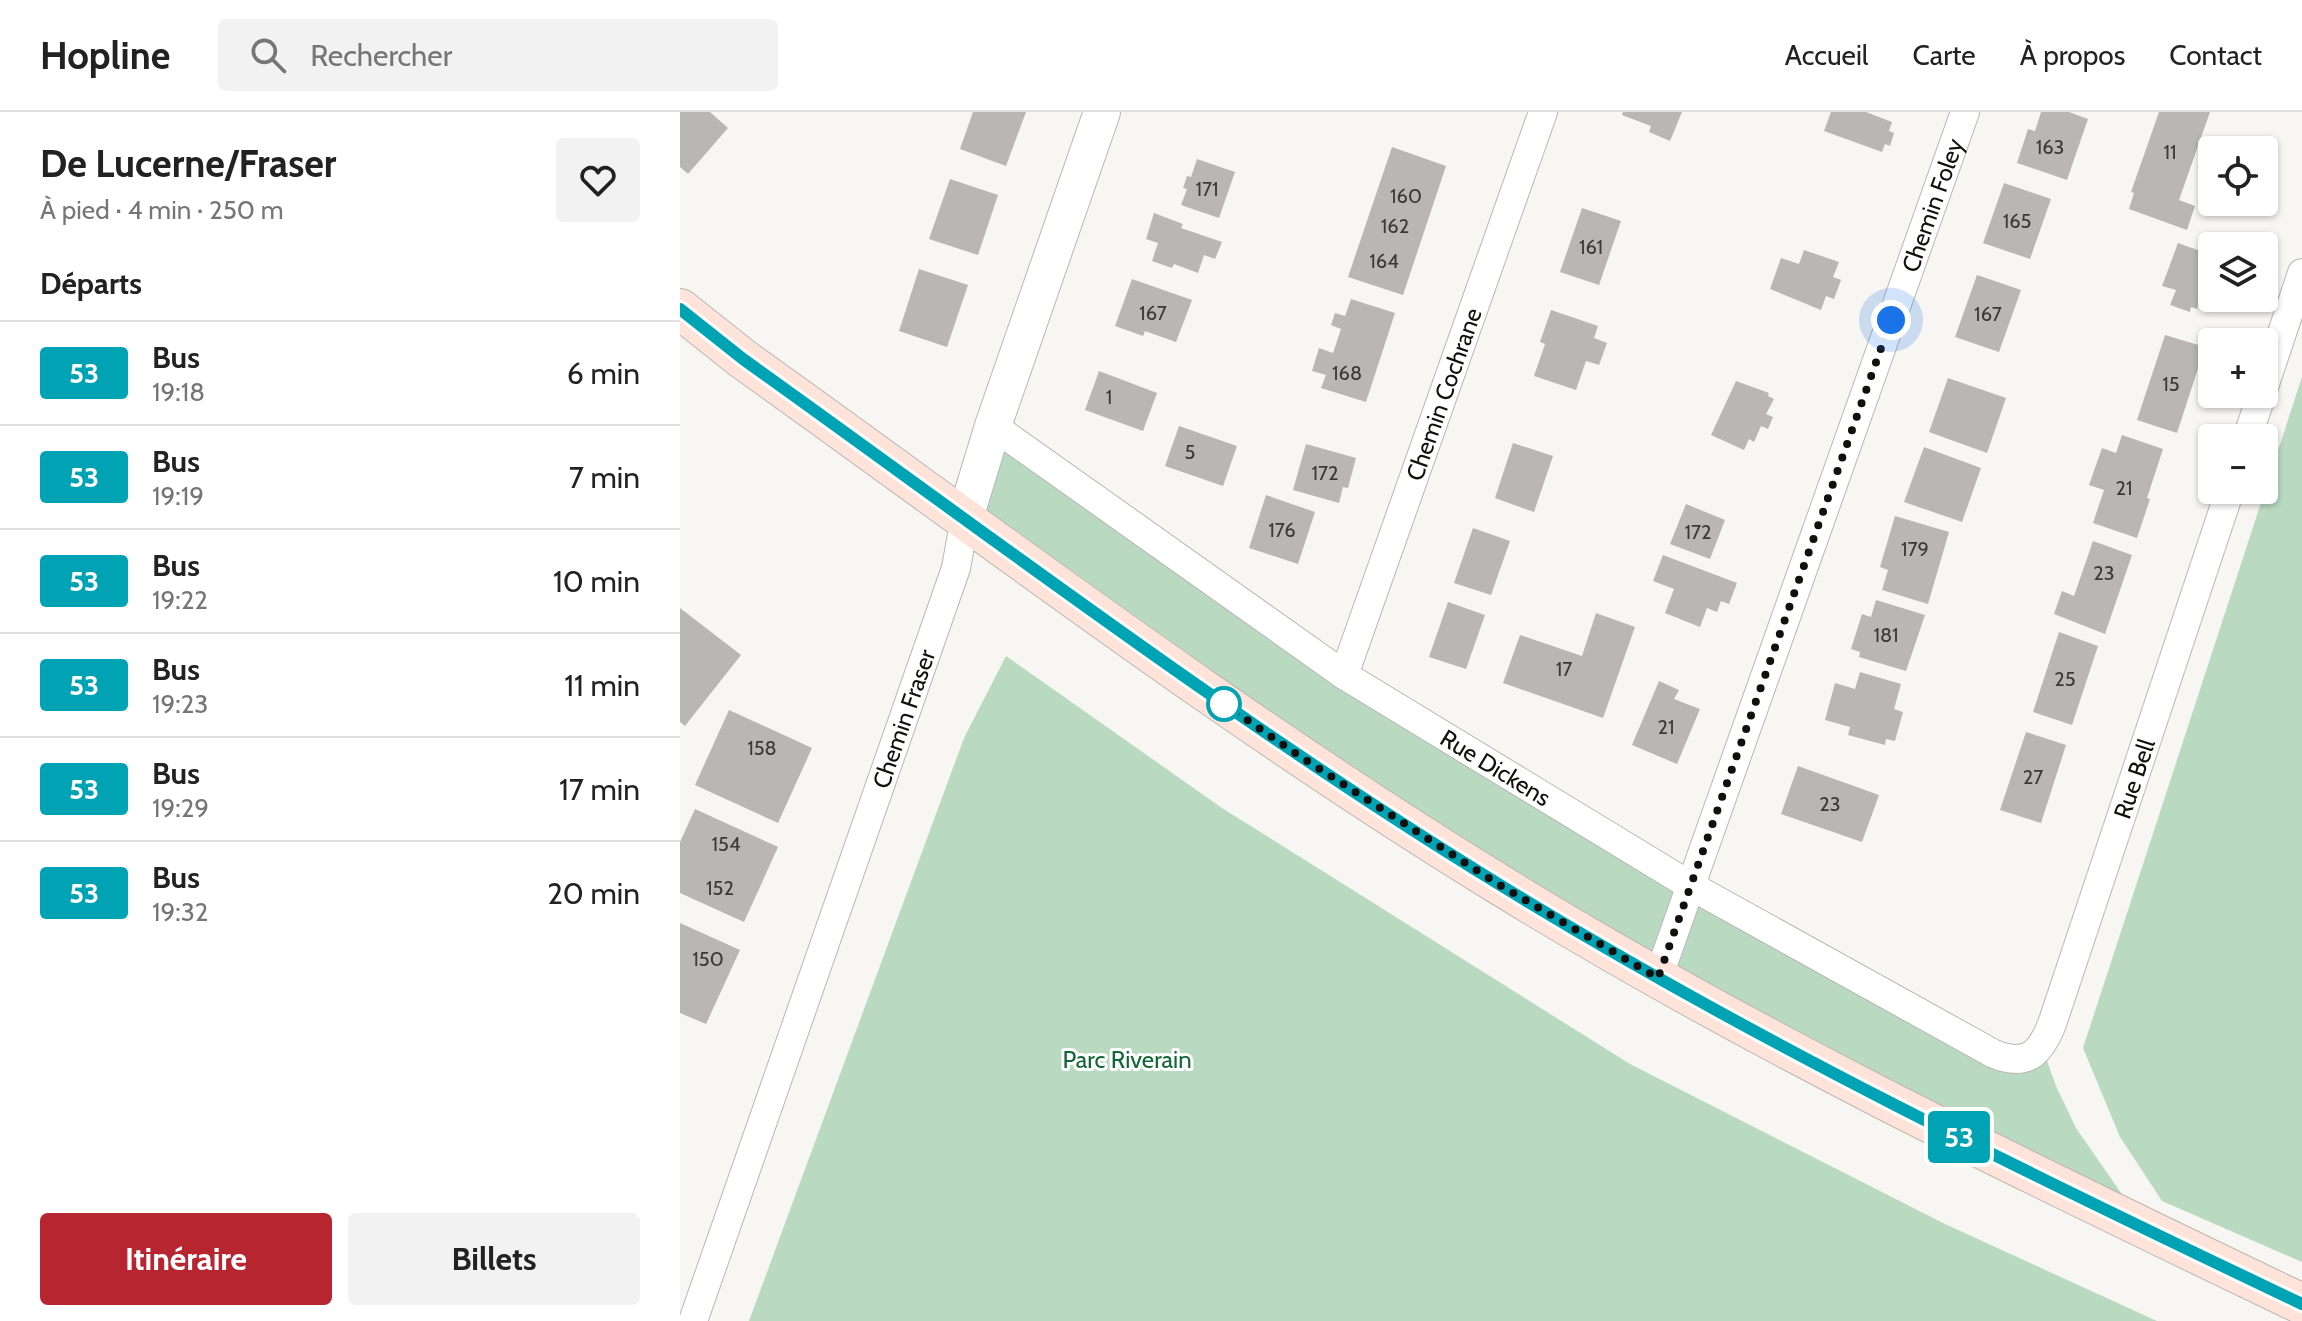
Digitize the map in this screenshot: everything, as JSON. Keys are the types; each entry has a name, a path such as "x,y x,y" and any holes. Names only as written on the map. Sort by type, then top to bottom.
{"main road":[{"path":"680,309 743,359 1272,738 1498,884 1658,978 1891,1103 2302,1304"}],"street":[{"name":"Chemin Fraser","path":"693,1321 956,568 965,518 993,426 1102,112"},
{"name":"Chemin Cochrane","path":"1344,675 1543,112"},
{"name":"Chemin Foley","path":"1658,978 1965,112"},
{"path":"2278,345 2302,273"},
{"name":"Rue Dickens","path":"993,426 1344,675 1691,886 1994,1054 2009,1060 2027,1058"},
{"name":"Rue Bell","path":"2027,1058 2042,1047 2052,1024 2225,504"}],"green space":[{"path":"2302,377 2302,1262 2162,1201 2120,1137 2083,1048 2261,504 2278,504 2278,451"},
{"path":"993,426 1239,602 1994,1054 2042,1047 2076,1128 2146,1229 1772,1040 965,518"},
{"name":"Parc Riverain","path":"1006,656 1222,808 1630,1064 1945,1224 2157,1321 749,1321 964,738"}],"building":[{"path":"680,112 710,112 728,128 688,174 680,167"},
{"path":"973,112 1026,112 1006,166 960,149"},
{"path":"1623,112 1682,112 1670,141 1649,132 1651,126 1622,115"},
{"path":"1831,112 1866,112 1892,122 1889,131 1894,133 1890,146 1885,144 1882,152 1824,131"},
{"path":"2041,112 2069,112 2088,119 2067,180 2017,163 2028,129 2035,131"},
{"path":"2159,112 2210,112 2202,136 2198,136 2198,146 2179,200 2195,206 2187,230 2129,209 2134,193 2131,192"},
{"path":"1392,147 1446,166 1403,295 1348,277"},
{"path":"1197,159 1235,172 1219,218 1181,205 1187,189 1183,188 1187,176 1191,177"},
{"path":"950,179 998,195 978,255 929,239"},
{"path":"2004,183 2051,199 2030,259 1983,243"},
{"path":"1582,208 1621,221 1599,285 1560,272"},
{"path":"1154,213 1183,224 1181,228 1222,242 1215,259 1204,255 1198,273 1174,264 1172,268 1152,261 1158,243 1146,239"},
{"path":"2178,243 2198,250 2197,309 2191,307 2190,312 2170,305 2176,290 2162,286"},
{"path":"1804,250 1839,262 1833,277 1841,280 1834,299 1826,296 1821,310 1770,289 1781,258 1799,264"},
{"path":"919,269 968,285 947,347 899,331"},
{"path":"1977,275 2021,290 1999,352 1955,337"},
{"path":"1132,279 1192,300 1176,342 1145,331 1143,336 1115,326"},
{"path":"1351,299 1395,313 1366,402 1321,388 1326,375 1312,371 1319,348 1333,353 1341,329 1331,325 1335,313 1345,316"},
{"path":"1551,310 1598,326 1594,338 1607,343 1599,365 1586,361 1576,390 1534,376 1545,344 1540,342"},
{"path":"2165,335 2198,345 2198,368 2177,433 2137,420"},
{"path":"1099,371 1157,393 1143,431 1085,410"},
{"path":"1948,378 2006,398 1987,453 1929,432"},
{"path":"1736,381 1769,393 1768,396 1774,399 1766,414 1773,417 1768,429 1761,426 1754,442 1749,439 1744,450 1711,435"},
{"path":"1179,426 1237,446 1223,486 1165,466"},
{"path":"2122,435 2163,449 2137,538 2093,523 2104,490 2089,485 2102,448 2116,453"},
{"path":"1513,443 1553,456 1534,512 1495,498"},
{"path":"1306,444 1356,458 1348,488 1343,487 1339,503 1293,490"},
{"path":"1924,447 1981,468 1962,522 1904,502"},
{"path":"1266,495 1315,512 1298,564 1249,548"},
{"path":"1686,504 1725,520 1710,559 1670,544"},
{"path":"1895,516 1949,532 1928,604 1882,590 1888,570 1880,567"},
{"path":"1473,528 1510,541 1491,595 1454,583"},
{"path":"2093,541 2132,555 2105,634 2054,614 2062,591 2074,596"},
{"path":"1663,555 1737,583 1729,604 1721,601 1717,612 1707,608 1700,627 1665,613 1674,589 1653,581"},
{"path":"1876,600 1925,615 1906,671 1859,657 1860,652 1851,649 1862,614 1871,617"},
{"path":"1448,602 1485,615 1466,669 1429,657"},
{"path":"680,608 741,655 685,726 680,722"},
{"path":"1596,613 1635,627 1603,718 1503,683 1520,635 1582,656"},
{"path":"2059,632 2098,646 2072,725 2033,712"},
{"path":"1860,672 1901,684 1894,709 1903,712 1895,741 1886,739 1885,745 1848,735 1850,727 1825,720 1835,683 1855,689"},
{"path":"1659,681 1679,690 1674,699 1700,709 1677,764 1632,745"},
{"path":"729,710 812,748 778,823 695,785"},
{"path":"2026,732 2066,745 2041,823 2000,810"},
{"path":"1798,766 1879,795 1862,842 1781,814"},
{"path":"695,809 778,847 744,922 680,893 680,842"},
{"path":"680,923 740,950 706,1024 680,1013"}],"bus line":[{"name":"53","path":"680,309 743,359 1250,723 1498,884 1658,978 1891,1103 2302,1304"}],"route":[{"path":"1224,704 1498,884 1658,978 1891,320"}]}
